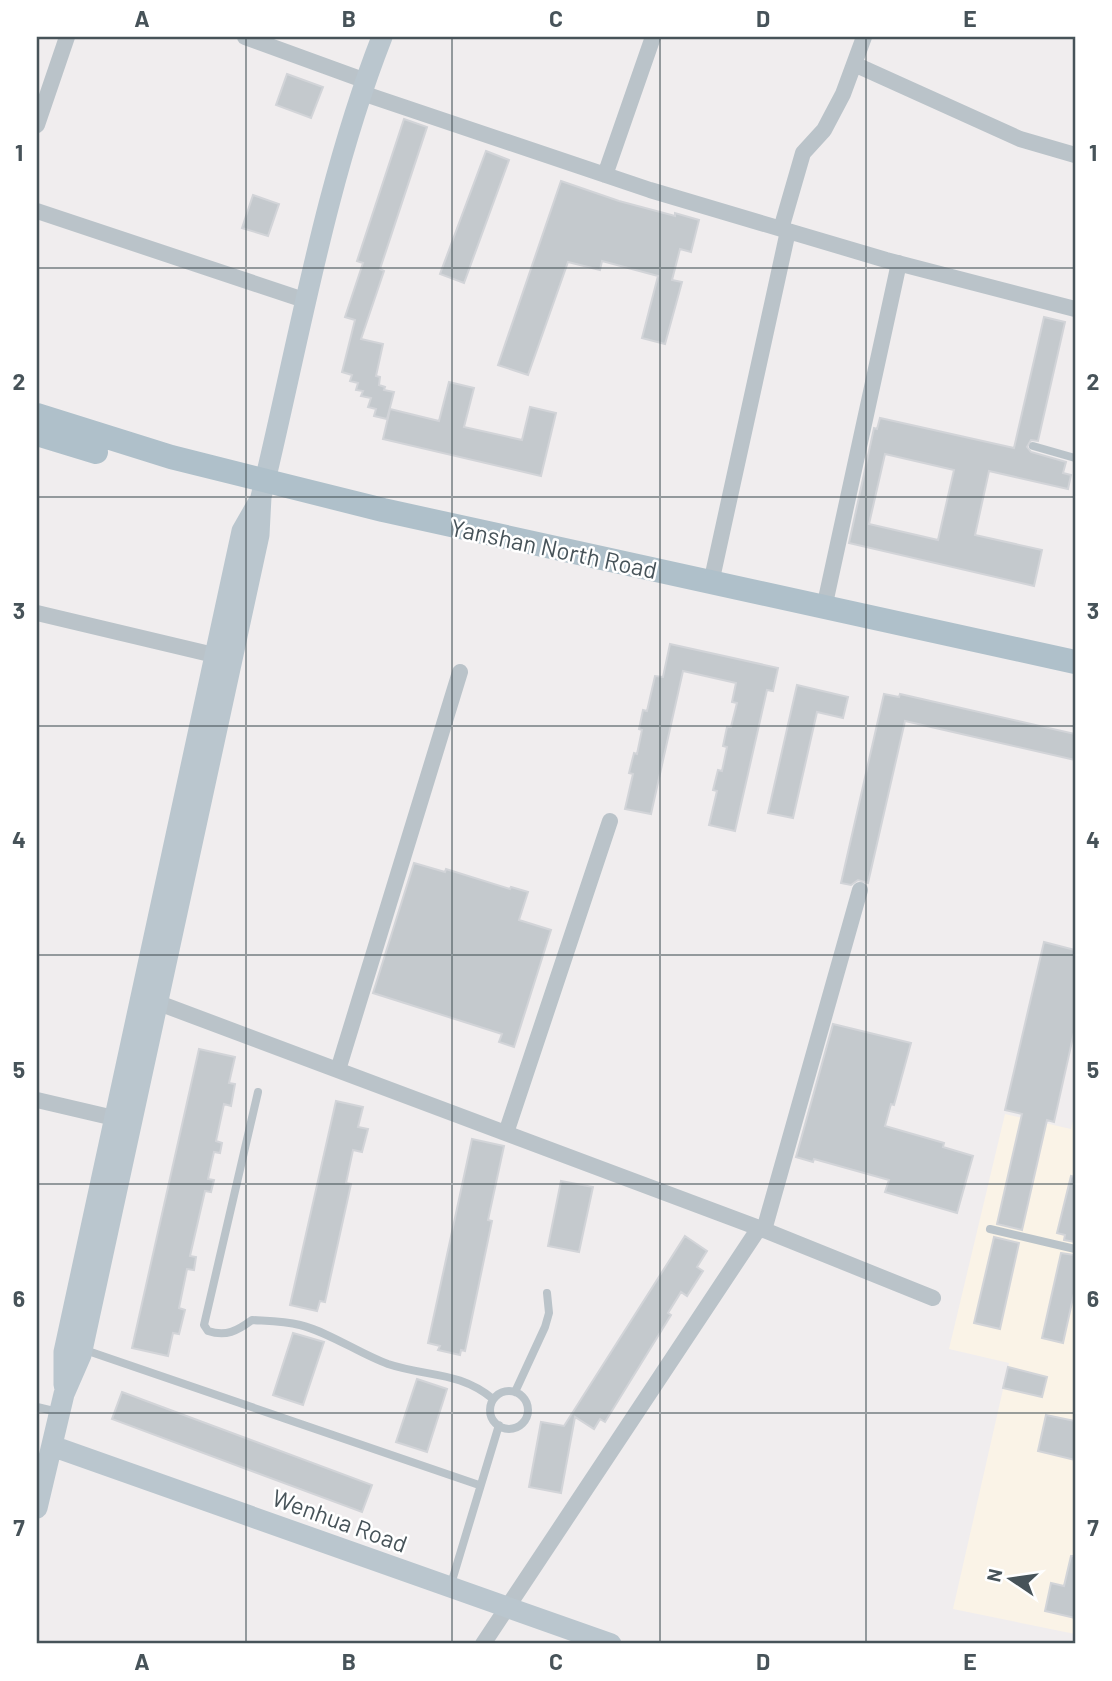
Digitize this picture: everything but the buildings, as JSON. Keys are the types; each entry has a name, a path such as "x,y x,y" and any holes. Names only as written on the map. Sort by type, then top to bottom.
{"main road":[{"path":"61,1403 82,1349 259,535 263,489 307,301 338,171 382,37"},
{"name":"Yanshan North Road","path":"37,415 379,526 1075,679"},
{"name":"Yanshan North Road","path":"37,434 166,473 383,510 1075,662"},
{"path":"37,1508 61,1403 64,1352 214,655 242,531 263,489"},
{"name":"Wenhua Road","path":"52,1446 611,1644"}],"street":[{"path":"37,125 67,37"},
{"path":"246,37 364,87 605,175 899,263 1075,309"},
{"path":"605,175 653,37"},
{"path":"711,583 803,153 824,130 843,94 864,37"},
{"path":"854,64 1020,139 1075,155"},
{"path":"37,211 307,301"},
{"path":"824,608 899,263"},
{"path":"37,613 214,655"},
{"path":"338,1070 460,672"},
{"path":"506,1133 610,821"},
{"path":"483,1644 761,1229 860,890"},
{"path":"156,1002 761,1229 933,1298"},
{"path":"37,1100 114,1118"}],"lane":[{"path":"1034,446 1075,458"},
{"path":"258,1092 204,1325 208,1331 227,1334 237,1331 252,1320 300,1325 387,1363 457,1379 477,1387 493,1399"},
{"path":"990,1229 1075,1249"},
{"path":"514,1392 545,1327 549,1313 547,1293"},
{"path":"82,1349 479,1485"},
{"path":"505,1391 514,1392 524,1398 527,1404 526,1418 517,1427 499,1425 491,1412 493,1399 505,1391"},
{"path":"37,1407 61,1403"},
{"path":"450,1587 499,1425"}],"shaded area":[{"path":"1005,1114 1071,1129 1075,1114 1075,1634 953,1609 1009,1363 949,1349"}]}
